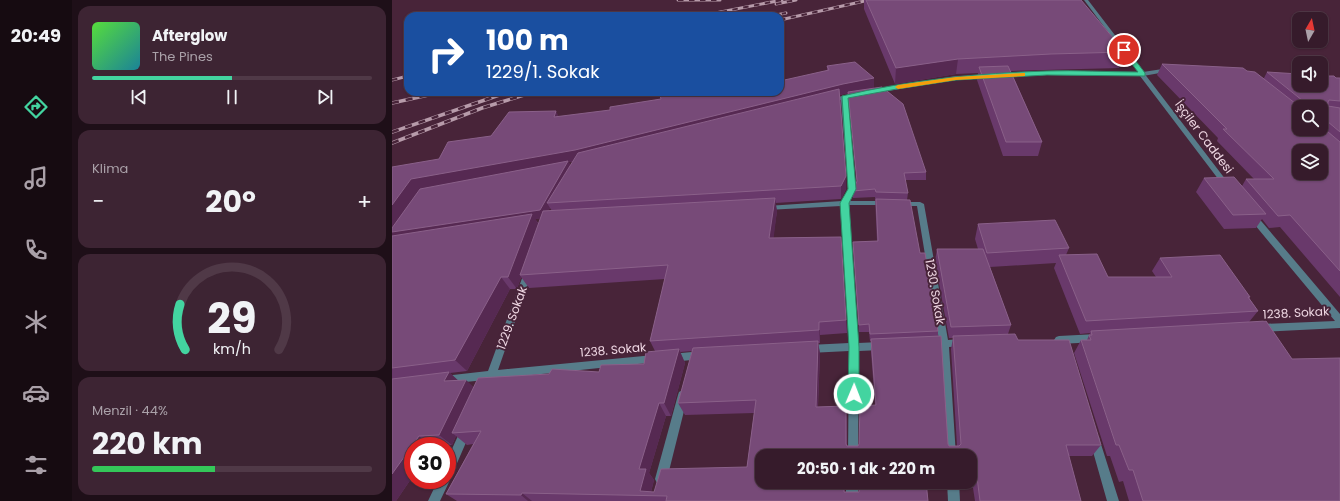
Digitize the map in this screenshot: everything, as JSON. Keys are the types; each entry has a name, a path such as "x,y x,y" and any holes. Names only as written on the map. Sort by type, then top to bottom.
{"street":[{"name":"İşçiler Caddesi","path":"1086,0 1233,193"},
{"path":"822,103 844,97 897,87 956,78 1047,73 1142,74 1164,70 1178,71"},
{"path":"844,97 852,189 844,203 854,347 853,449"},
{"path":"759,208 844,203"},
{"name":"1230. Sokak","path":"844,203 920,204 944,344 951,449"},
{"path":"1248,211 1340,320"},
{"name":"1229. Sokak","path":"486,388 531,265"},
{"name":"1238. Sokak","path":"1253,329 1340,324"},
{"path":"1048,341 1065,344 1104,338"},
{"path":"922,345 968,343"},
{"path":"800,350 892,346"},
{"name":"1238. Sokak","path":"430,381 492,374 692,360 708,355"},
{"path":"659,486 685,386"},
{"path":"456,453 470,423"},
{"path":"1091,428 1113,501"},
{"path":"434,501 440,489"},
{"path":"852,489 852,501"},
{"path":"953,489 954,501"}],"building":[{"path":"866,0 1081,0 1125,52 958,59 896,68"},
{"path":"855,62 874,78 843,84 575,150 411,179 392,205 392,167 439,159 448,142 491,136 509,112 556,111 554,117 610,110 610,107 661,99 660,96 784,96 784,80 829,70 827,66"},
{"path":"1162,64 1243,68 1247,71 1255,72 1292,101 1292,136 1328,136 1328,132 1340,142 1340,271 1290,215 1278,216 1246,179 1274,179 1223,129 1227,129"},
{"path":"1008,66 1042,142 1006,142 979,67"},
{"path":"1267,72 1292,74 1292,92 1328,92 1328,76 1340,78 1340,101 1329,100 1328,102 1328,100 1302,100"},
{"path":"882,87 903,104 926,172 904,173 908,193 876,192 875,189 853,191 857,181 848,92"},
{"path":"839,89 846,176 841,186 547,203 578,153"},
{"path":"1328,106 1340,108 1340,132 1328,122"},
{"path":"568,161 540,210 392,232 392,228 420,189"},
{"path":"1234,177 1266,214 1233,215 1204,178"},
{"path":"775,198 769,238 841,237 846,320 819,322 819,330 650,341 668,265 520,275 543,211"},
{"path":"876,199 910,200 920,253 925,253 938,331 870,334 869,324 859,325 853,242 878,241"},
{"path":"532,214 508,277 501,277 455,360 392,368 392,236"},
{"path":"1055,220 1069,248 987,253 978,224"},
{"path":"937,249 983,249 1011,325 951,327"},
{"path":"1097,254 1108,277 1172,277 1160,258 1220,255 1250,297 1248,297 1258,311 1086,321 1059,255"},
{"path":"1266,321 1292,359 1340,358 1340,501 1143,501 1133,470 1129,470 1119,445 1116,445 1081,340 1091,340 1089,335 1092,335 1091,331"},
{"path":"1015,334 1018,340 1069,340 1101,445 1066,445 1081,501 980,501 977,477 977,449 755,449 755,489 844,489 844,492 859,492 859,489 927,489 928,501 666,501 667,496 522,493 521,495 446,494 449,489 456,489 456,476 481,431 452,433 478,378 549,374 552,369 599,372 601,365 644,364 646,352 679,349 664,403 659,403 639,469 646,469 640,491 654,492 661,469 747,467 756,400 678,403 693,348 818,341 816,407 846,406 846,444 847,446 858,446 860,406 876,405 871,339 941,336 948,444 949,446 959,446 961,444 953,336"},
{"path":"449,372 444,381 466,380 439,435 404,437 404,457 392,474 392,379"}],"railway":[{"path":"678,0 720,0"},
{"path":"720,12 782,0"},
{"path":"776,4 796,0"},
{"path":"784,19 869,0"},
{"path":"392,80 404,77"},
{"path":"392,103 424,96"},
{"path":"392,132 496,96"},
{"path":"392,143 482,108 521,96"}],"slow traffic":[{"path":"898,87 956,78 1023,74"}],"route":[{"path":"854,394 854,347 844,203 852,189 844,97 956,78 1047,73 1142,74 1124,50"}]}
